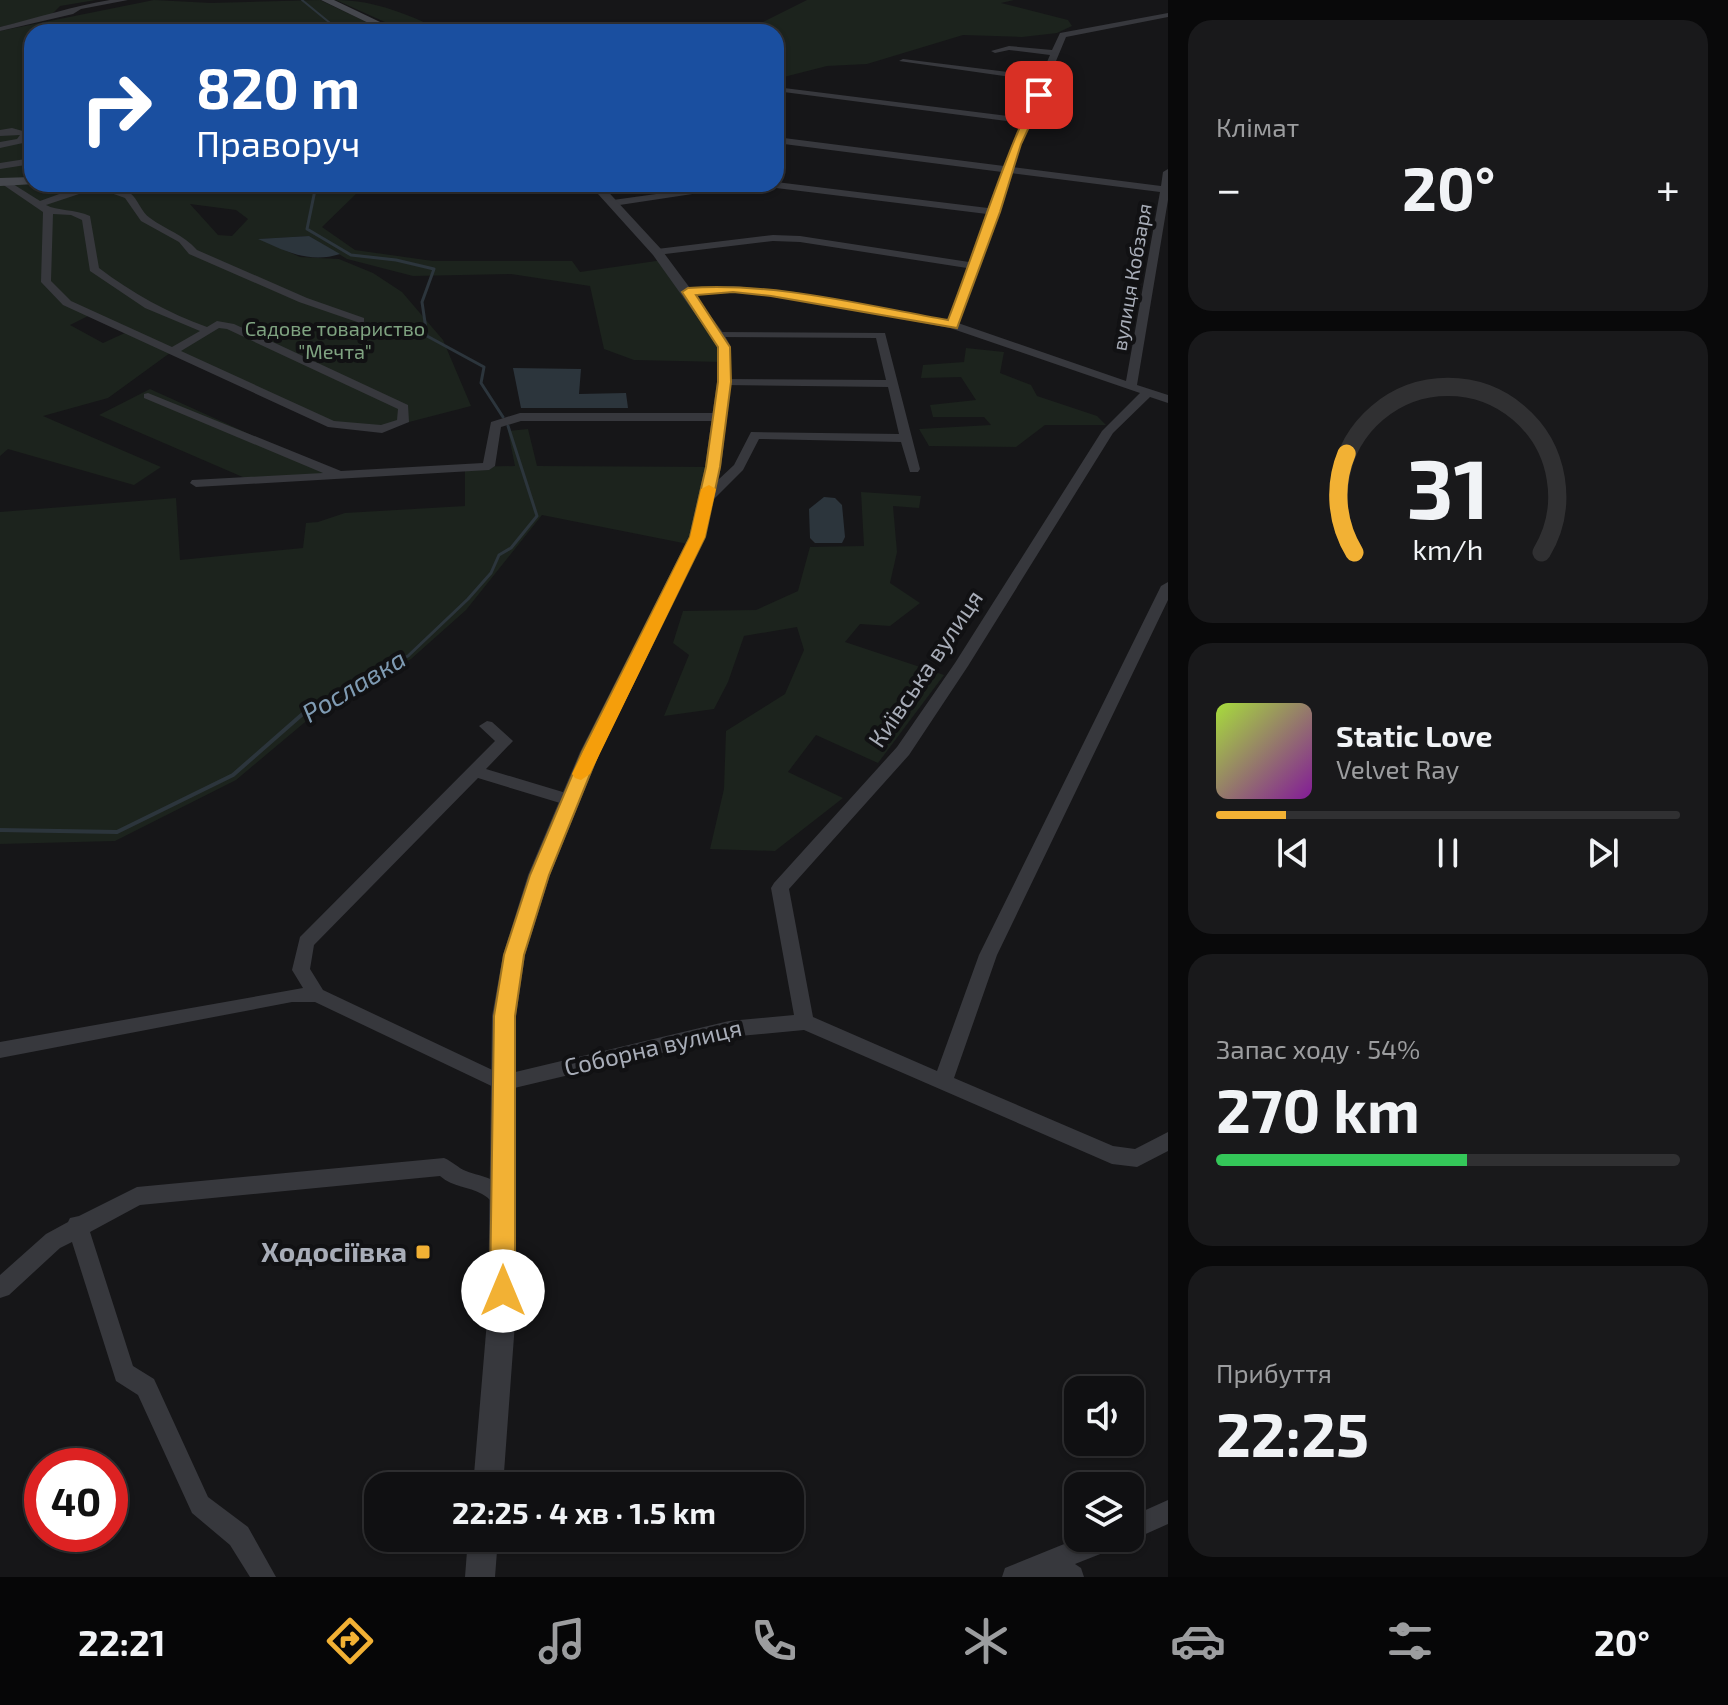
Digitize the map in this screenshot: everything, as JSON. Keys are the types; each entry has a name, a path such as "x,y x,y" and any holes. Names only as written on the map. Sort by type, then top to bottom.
{"main road":[{"path":"326,0 378,24"},
{"path":"2,182 24,181"}],"street":[{"path":"0,29 70,12 79,7 124,0"},
{"path":"952,325 1043,79 1063,35 1168,15"},
{"path":"995,51 1009,48 1055,53"},
{"path":"903,61 1043,79"},
{"path":"784,90 1028,121"},
{"path":"0,133 24,132"},
{"path":"0,145 20,141 24,136"},
{"path":"784,141 1166,189"},
{"path":"0,166 24,162"},
{"name":"вулиця Кобзаря","path":"1131,388 1168,172"},
{"path":"2,182 44,207 87,218 94,269 113,285 165,317 209,331"},
{"path":"784,186 995,212"},
{"path":"44,207 82,192"},
{"path":"118,192 128,196 144,219 183,240 193,252 303,300 360,320"},
{"path":"489,1472 502,1309 504,1016 514,955 539,875 590,752 697,537 707,498 724,382 724,347 717,334 657,252 603,192"},
{"path":"613,203 691,192"},
{"path":"44,207 46,282 56,294 90,315 174,350 332,424 382,429 403,422 404,407 230,326 217,324 174,350"},
{"path":"657,252 773,238 800,239 975,266"},
{"path":"688,292 733,289 783,294 952,325 1168,399"},
{"path":"717,334 881,335 914,469"},
{"path":"724,382 893,384"},
{"name":"Київська вулиця","path":"805,1022 780,888 903,751 961,666 1108,431 1147,393"},
{"path":"148,396 339,475"},
{"path":"196,483 489,466 495,425 520,417 720,417"},
{"path":"707,498 739,467 755,435 907,438"},
{"path":"943,1081 988,955 1168,586"},
{"path":"317,995 301,970 306,942 505,741 487,726"},
{"path":"473,771 570,800"},
{"path":"0,1050 292,995 317,995 502,1083"},
{"path":"805,1022 1112,1155 1137,1158 1168,1141"},
{"name":"Соборна вулиця","path":"502,1083 729,1029 805,1022"},
{"path":"1,1288 53,1241 77,1225 137,1196 444,1167 457,1178 488,1186 503,1200"},
{"path":"77,1225 124,1373 146,1387 200,1505 239,1536 264,1577"},
{"path":"1144,1523 1168,1512"},
{"path":"480,1577 482,1552"},
{"path":"1014,1577 1062,1570 1088,1552"}],"green space":[{"path":"0,0 96,0 60,6 51,15 0,27"},
{"path":"154,0 211,3 320,0 371,24 35,24"},
{"path":"336,0 392,10 428,24 389,24"},
{"path":"807,0 1014,0 1001,3 1068,20 1072,26 1057,33 1022,37 963,35 867,64 827,66 784,77 784,24 761,23"},
{"name":"Садове товариство \"Мечта\"","path":"24,26 24,192 358,192 322,227 355,250 433,261 572,261 580,272 663,260 717,334 724,362 634,360 604,349 590,286 511,274 413,276 347,259 309,236 260,239 300,257 339,259 373,273 402,292 443,340 471,406 382,429 332,424 174,350 108,398 43,416 161,467 134,485 8,449 0,456 0,31","holes":["190,204 236,210 248,219 232,236 218,235","90,315 127,332 103,343 70,325"]},
{"path":"966,348 1004,352 1000,373 1031,385 1037,396 1097,416 1106,425 1045,425 1016,447 929,446 919,429 991,425 984,417 933,417 930,405 976,400 961,377 921,378 923,365 964,362"},
{"path":"150,389 340,475 245,478 99,415"},
{"path":"528,429 537,466 713,467 693,545 542,515 466,610 411,659 323,707 236,780 115,841 0,844 0,512 176,498 180,560 303,548 306,523 345,513 465,506 465,467 515,466 508,431"},
{"path":"861,492 921,496 919,508 893,506 897,552 890,583 920,603 890,626 860,624 845,642 944,675 878,763 816,735 788,772 843,798 775,851 710,849 724,789 726,731 785,694 804,650 797,627 744,636 728,682 714,709 664,716 689,655 673,643 683,611 756,610 798,591 810,547 864,546"}],"shaded area":[{"path":"309,236 340,254 308,257 258,239"},
{"path":"513,368 581,369 579,394 626,393 628,408 521,408"},
{"path":"824,497 835,498 842,505 845,537 842,543 815,543 810,538 809,509"}],"waterway":[{"name":"Рославка","path":"302,0 331,24"},
{"name":"Рославка","path":"315,192 307,229 351,255 396,260 434,269 422,302 427,336 484,367 481,383 503,417"},
{"name":"Рославка","path":"304,713 313,705 408,656 468,599 491,573 499,555 511,548 537,516 508,426"},
{"name":"Рославка","path":"0,830 117,832 233,775 306,711"}],"slow traffic":[{"path":"581,774 697,537 709,489"}],"place":[{"name":"Ходосіївка","path":"423,1252"}],"route":[{"path":"503,1291 504,1016 514,955 539,875 590,752 697,537 713,467 724,382 724,347 688,292 733,289 771,292 952,325 995,212 1016,144 1039,95"}]}
